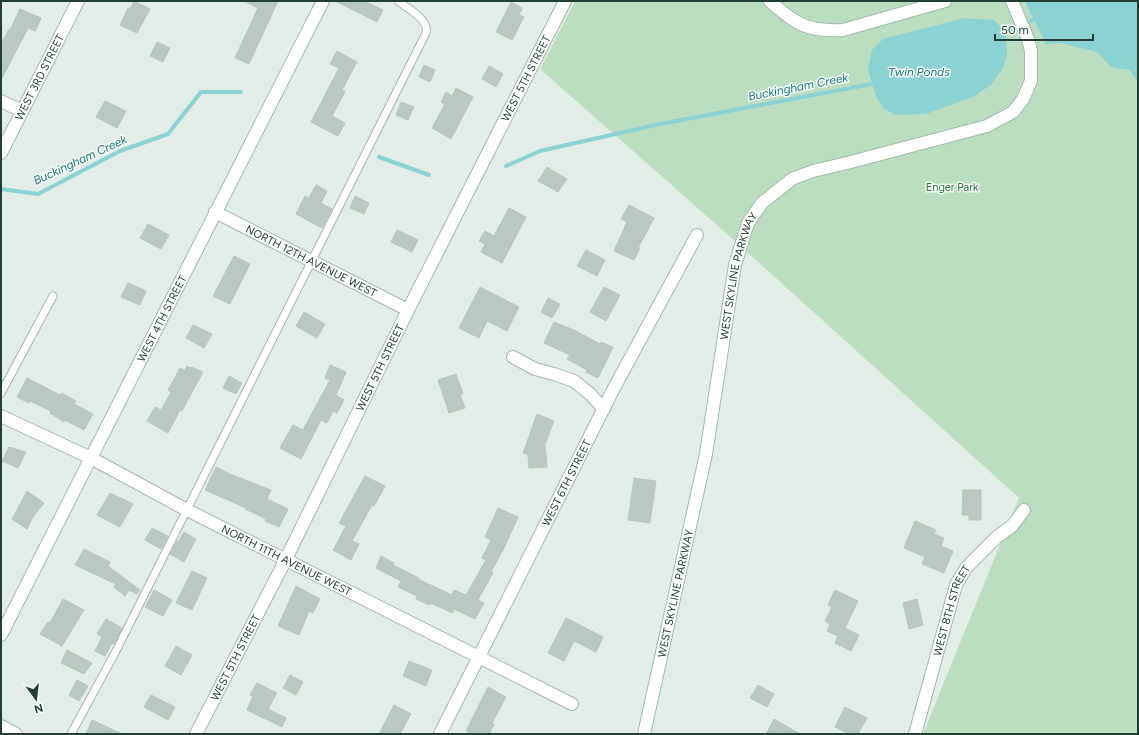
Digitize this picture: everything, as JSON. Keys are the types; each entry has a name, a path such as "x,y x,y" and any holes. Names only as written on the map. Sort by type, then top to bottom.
{"street":[{"name":"WEST 3RD STREET","path":"1,153 78,1"},
{"name":"WEST 4TH STREET","path":"1,635 323,1"},
{"name":"WEST 5TH STREET","path":"196,734 286,559 408,310 565,1"},
{"path":"770,1 786,16 807,27 826,31 843,30 945,1"},
{"name":"WEST SKYLINE PARKWAY","path":"644,734 706,454 735,265 748,223 762,203 792,179 813,171 987,126 1013,112 1023,99 1031,82 1031,51 1028,39 1014,5"},
{"path":"1,101 22,111"},
{"name":"NORTH 12TH AVENUE WEST","path":"215,212 408,310"},
{"name":"WEST 6TH STREET","path":"440,734 604,409 697,235"},
{"path":"512,357 535,369 574,381 590,394 604,409"},
{"name":"NORTH 11TH AVENUE WEST","path":"1,416 90,458 187,510 572,704"},
{"name":"WEST 8TH STREET","path":"915,734 956,586 966,568 998,536 1012,526 1024,510"},
{"path":"1,726 16,734"}],"lane":[{"path":"71,734 116,651 427,30 424,21 398,1"},
{"path":"1,393 53,296"}],"green space":[{"name":"Enger Park","path":"575,1 1138,1 1138,734 923,734 1019,498 735,241 540,69"}],"water":[{"path":"1026,1 1138,1 1138,83 1130,70 1111,67 1097,52 1060,43 1046,44 1026,4"},
{"name":"Twin Ponds","path":"964,18 994,20 1006,32 1007,56 1003,68 992,84 975,96 926,114 896,115 883,108 875,94 868,69 872,50 883,39"}],"building":[{"path":"134,1 150,9 137,33 120,25 128,8 130,9"},
{"path":"244,1 278,1 249,64 235,58 258,8"},
{"path":"335,1 364,1 383,10 377,22"},
{"path":"511,2 522,8 519,15 524,17 512,40 496,32"},
{"path":"20,9 41,18 35,31 28,28 1,80 1,44 9,29 10,30"},
{"path":"157,42 170,48 163,62 150,56"},
{"path":"337,51 357,62 342,90 345,92 332,116 345,123 338,136 311,122 339,68 330,64"},
{"path":"424,65 435,70 430,82 419,77"},
{"path":"489,66 503,74 496,87 482,79"},
{"path":"456,88 473,97 451,139 432,128 445,104 441,102 446,92 452,96"},
{"path":"105,101 126,111 117,128 96,117"},
{"path":"401,102 414,107 408,120 396,115"},
{"path":"547,167 567,179 558,192 538,181"},
{"path":"316,185 327,191 321,203 332,209 322,228 296,214 305,196 309,198"},
{"path":"355,196 369,203 364,214 350,208"},
{"path":"629,205 654,218 638,248 640,248 634,260 614,251 627,222 621,219"},
{"path":"509,208 526,217 502,263 481,252 485,244 479,241 485,231 494,236"},
{"path":"148,224 169,235 161,249 140,238"},
{"path":"397,230 418,240 412,252 391,242"},
{"path":"586,250 605,260 597,276 577,266"},
{"path":"234,256 250,264 230,304 213,296"},
{"path":"128,283 146,291 140,305 121,297"},
{"path":"480,287 519,307 507,331 487,321 479,338 459,328"},
{"path":"604,287 620,295 606,321 590,312"},
{"path":"548,298 560,304 552,318 541,312"},
{"path":"304,312 325,324 317,338 296,326"},
{"path":"554,322 574,330 600,344 601,342 613,347 598,378 567,359 570,355 544,343"},
{"path":"193,325 212,334 204,348 186,338"},
{"path":"330,365 346,372 336,395 344,400 337,413 333,411 327,423 321,420 301,459 280,448 293,425 303,430 330,380 325,378"},
{"path":"187,366 203,372 168,433 147,421 155,407 161,410 171,392 168,390 180,368 185,371"},
{"path":"456,374 463,394 460,394 465,408 449,413 438,380"},
{"path":"229,376 242,383 236,394 223,388"},
{"path":"27,378 60,395 62,393 76,401 74,404 93,414 84,430 65,420 64,422 50,413 51,411 30,401 29,403 17,397"},
{"path":"537,414 554,421 545,444 547,467 529,468 528,455 523,453"},
{"path":"9,447 26,452 18,468 2,461"},
{"path":"216,467 271,490 267,499 288,509 279,527 265,521 266,519 245,509 246,508 205,490"},
{"path":"365,476 385,486 374,506 372,505 352,541 359,544 351,560 333,550 346,526 339,523"},
{"path":"634,478 656,481 650,523 628,520"},
{"path":"963,490 981,490 981,520 969,520 969,515 962,515"},
{"path":"27,491 44,503 33,517 27,529 12,519"},
{"path":"110,493 133,504 120,527 97,515"},
{"path":"498,508 518,517 491,572 493,573 478,600 484,603 475,619 454,609 453,613 430,603 429,605 416,599 417,596 398,587 401,581 376,568 381,556 394,563 393,565 419,578 418,579 452,595 454,590 466,595 486,560 482,558 491,540 485,537"},
{"path":"915,521 936,530 934,534 944,538 941,546 953,551 944,573 922,564 925,557 904,548"},
{"path":"152,528 168,536 161,549 145,540"},
{"path":"184,532 196,539 184,562 170,554"},
{"path":"84,549 110,562 108,566 140,590 137,594 129,590 125,596 114,587 116,584 75,565"},
{"path":"192,571 207,578 192,610 176,603"},
{"path":"296,586 320,599 313,613 309,611 299,635 278,626"},
{"path":"154,590 172,600 163,616 145,607"},
{"path":"835,590 858,601 845,628 859,635 851,651 835,643 838,636 827,631 830,624 825,621 832,607 828,605"},
{"path":"63,599 84,610 62,646 40,634 48,622 50,623"},
{"path":"917,599 923,625 909,629 903,603"},
{"path":"566,618 603,637 596,652 574,641 564,661 548,653"},
{"path":"106,619 122,628 114,644 112,643 105,656 95,651 102,637 97,634"},
{"path":"176,646 192,655 181,675 165,666"},
{"path":"67,650 92,663 84,674 61,663"},
{"path":"409,661 432,670 426,686 403,676"},
{"path":"290,675 303,682 296,695 283,688"},
{"path":"77,680 88,686 79,701 69,695"},
{"path":"257,683 277,693 268,709 286,718 282,727 247,710 253,696 250,695"},
{"path":"758,685 774,694 767,707 750,698"},
{"path":"488,687 506,697 492,723 494,724 489,734 472,734 466,731"},
{"path":"151,695 175,707 168,720 144,707"},
{"path":"394,705 411,714 400,734 379,734"},
{"path":"845,707 867,718 858,734 849,734 835,727"},
{"path":"774,719 800,734 766,734"},
{"path":"92,720 122,734 86,734"}],"waterway":[{"name":"Buckingham Creek","path":"1002,34 1037,18"},
{"name":"Buckingham Creek","path":"506,166 540,151 660,124 877,83"},
{"name":"Buckingham Creek","path":"1,189 38,194 120,151 168,134 201,92 241,92"},
{"name":"Buckingham Creek","path":"379,157 429,175"}]}
